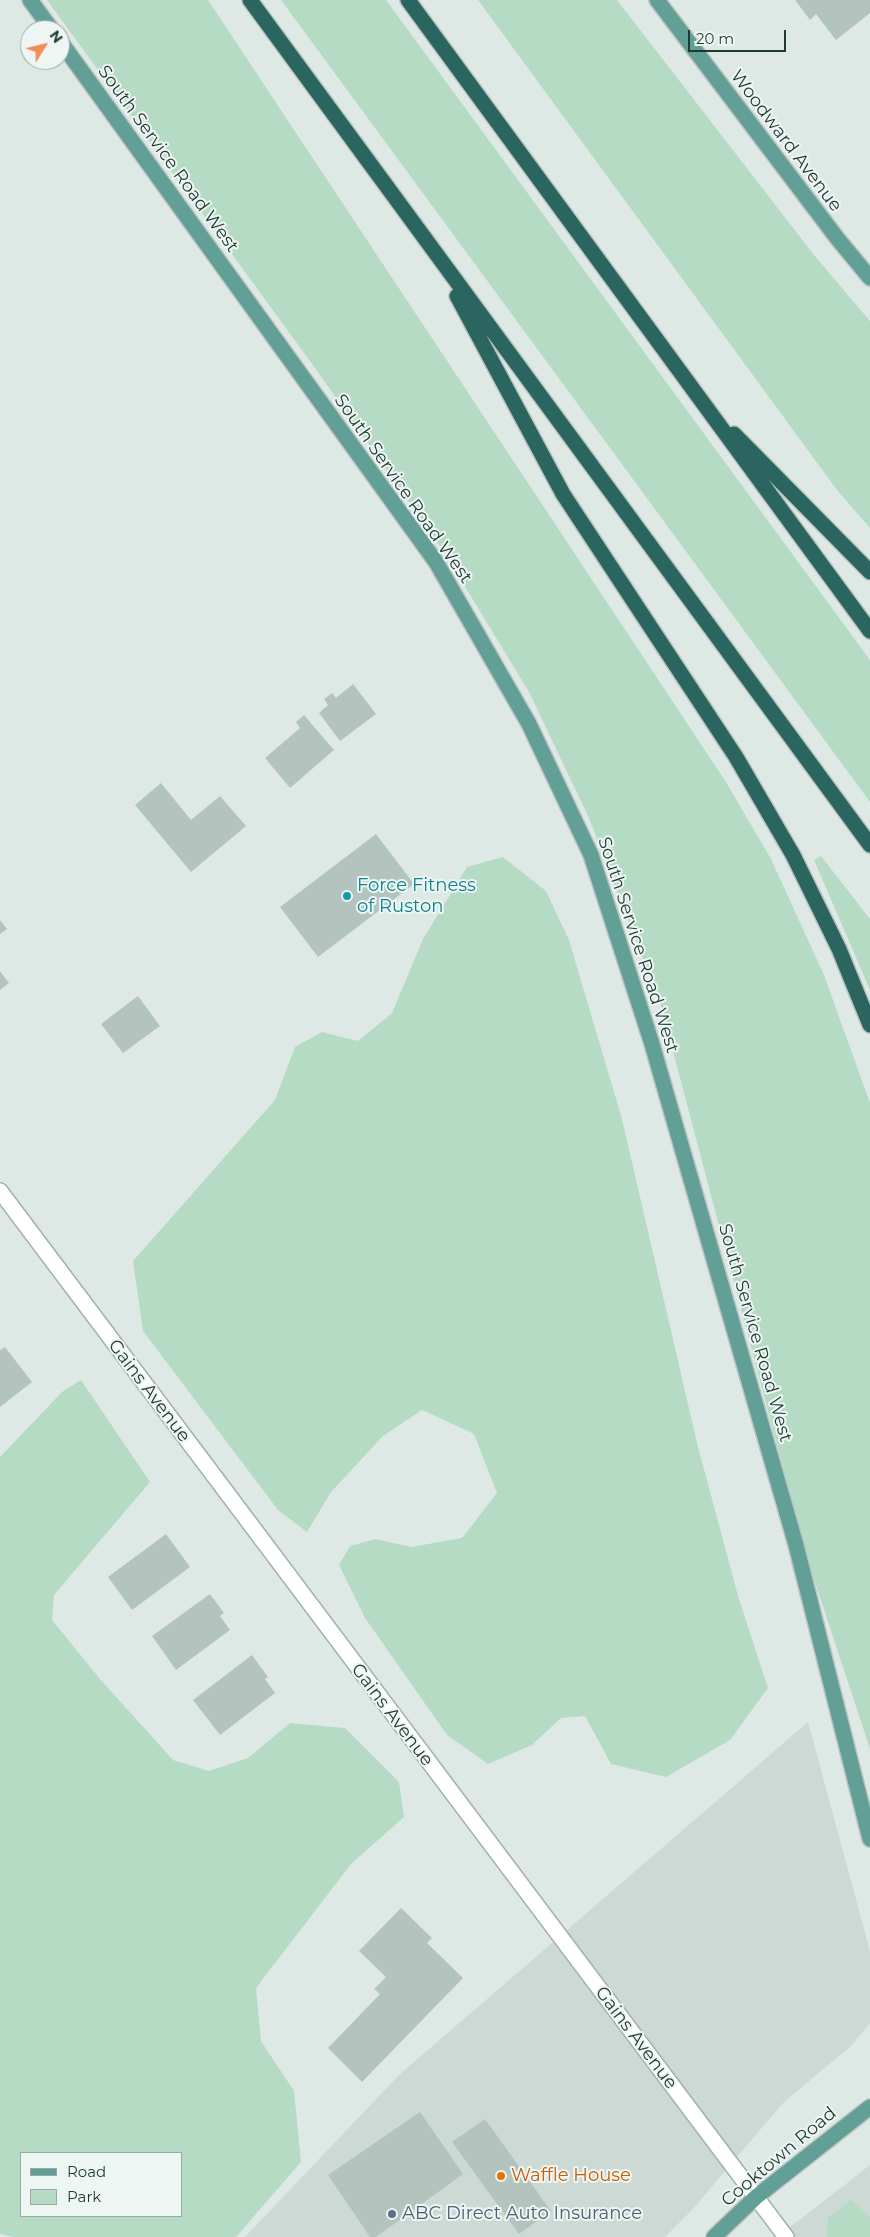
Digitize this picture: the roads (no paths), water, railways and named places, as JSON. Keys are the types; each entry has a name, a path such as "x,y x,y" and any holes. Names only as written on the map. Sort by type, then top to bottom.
{"highway":[{"path":"250,0 870,845"},
{"path":"408,0 870,632"},
{"path":"432,248 563,494 736,757 793,855 839,949 870,1026"},
{"path":"696,396 870,572"}],"main road":[{"path":"30,0 45,20"},
{"name":"Woodward Avenue","path":"657,0 837,238 870,278"},
{"name":"South Service Road West","path":"70,55 436,562 529,724 591,855 652,1044 796,1545 870,1839"},
{"name":"Cooktown Road","path":"714,2237 756,2197 870,2107"}],"street":[{"name":"Gains Avenue","path":"0,1191 786,2237"}],"place":[{"name":"Force Fitness of Ruston","path":"347,896"},
{"name":"Waffle House","path":"501,2176"},
{"name":"ABC Direct Auto Insurance","path":"392,2214"}]}
